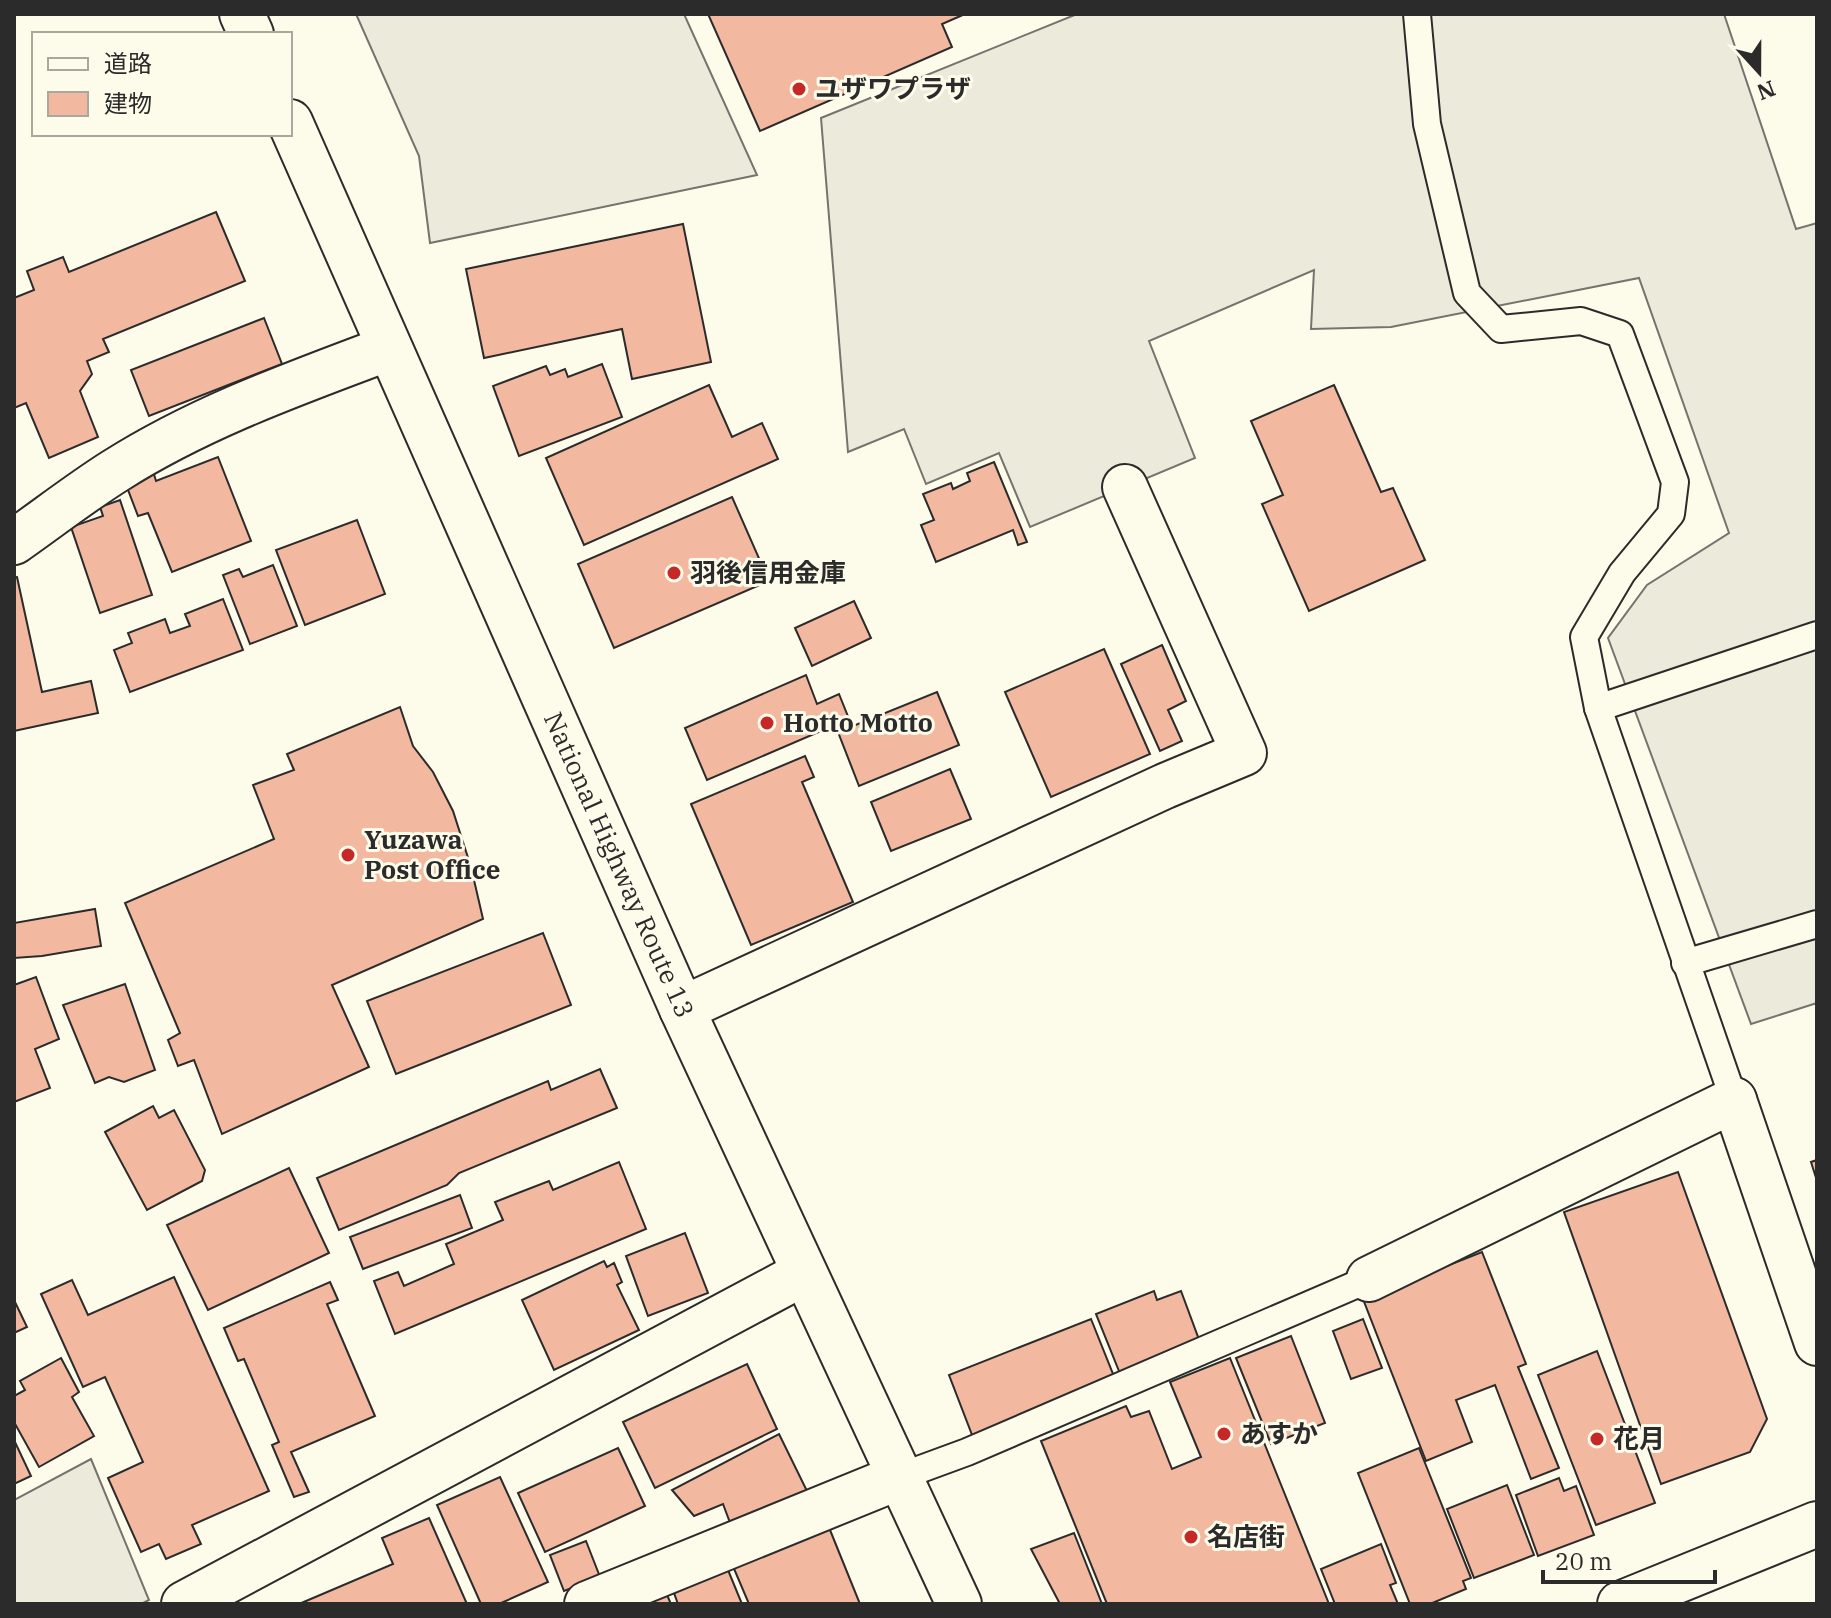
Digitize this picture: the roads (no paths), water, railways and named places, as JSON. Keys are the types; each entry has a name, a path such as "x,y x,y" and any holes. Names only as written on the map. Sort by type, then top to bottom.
{"main road":[{"name":"National Highway Route 13","path":"292,127 682,1009 959,1604"},
{"path":"14,542 115,471 166,442 256,399 389,348"},
{"path":"682,1009 1165,786 1244,753 1125,487"},
{"path":"1369,1279 1734,1100 1817,1343"},
{"path":"184,1604 804,1273"},
{"path":"587,1604 899,1477"},
{"path":"1620,1604 1817,1524"}],"lane":[{"path":"1417,14 1427,124 1467,293 1501,329 1581,321 1620,334 1675,482 1671,514 1622,573 1584,637 1598,708 1734,1100"},
{"path":"1598,708 1817,635"},
{"path":"1685,963 1817,924"},
{"path":"899,1477 967,1452 1369,1279"}],"place":[{"name":"ユザワプラザ","path":"799,89"},
{"name":"羽後信用金庫","path":"674,573"},
{"name":"Hotto Motto","path":"767,723"},
{"name":"Yuzawa Post Office","path":"348,855"},
{"name":"あすか","path":"1224,1434"},
{"name":"花月","path":"1597,1439"},
{"name":"名店街","path":"1191,1537"}]}
